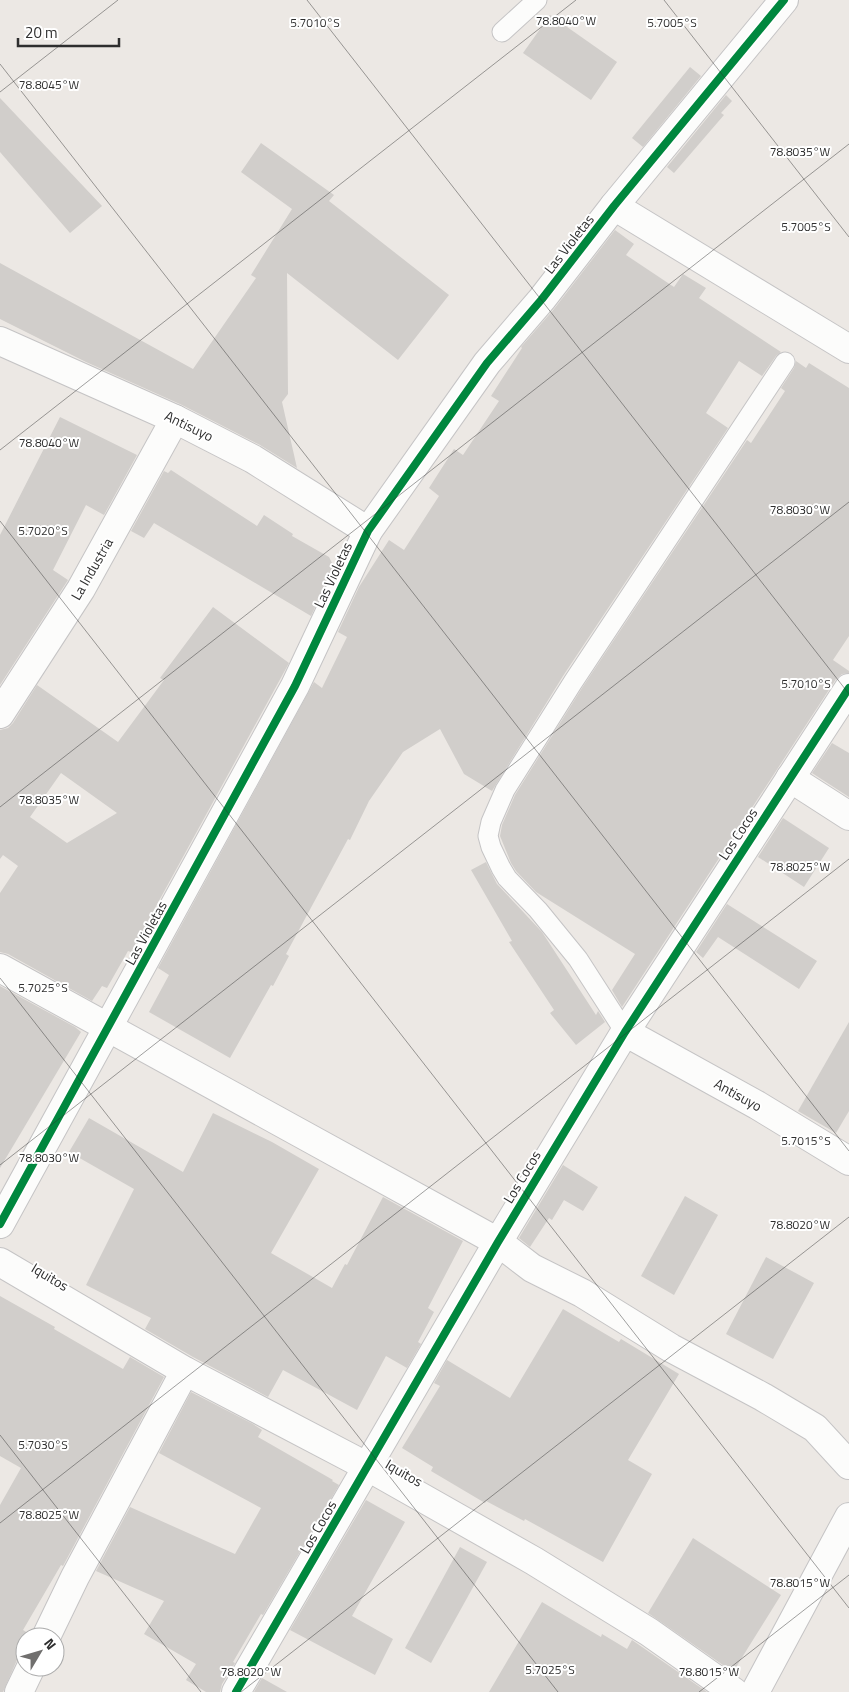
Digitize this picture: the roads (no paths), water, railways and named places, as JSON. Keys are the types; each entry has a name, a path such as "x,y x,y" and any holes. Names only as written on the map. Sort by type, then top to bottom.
{"street":[{"name":"Las Violetas","path":"0,1224 295,686 368,531 487,363 542,299 614,206 784,0"},
{"path":"614,206 849,349"},
{"name":"Antisuyo","path":"0,341 175,419 252,459 368,531"},
{"name":"La Industria","path":"0,714 81,590 175,419"},
{"name":"Los Cocos","path":"236,1692 498,1242 625,1032 849,688"},
{"path":"790,778 849,816"},
{"path":"0,968 498,1242 532,1268 582,1293 671,1348 764,1397 815,1428 849,1466"},
{"name":"Antisuyo","path":"625,1032 757,1105 849,1161"},
{"name":"Iquitos","path":"0,1262 185,1371 368,1467 534,1560 649,1632 734,1692"},
{"path":"51,1627 75,1577 185,1371"},
{"path":"755,1692 849,1517"},
{"path":"19,1692 26,1677"}],"lane":[{"path":"502,32 537,0"},
{"path":"625,1032 578,959 538,910 507,878 488,836 491,822 505,790 573,682 785,362"}]}
